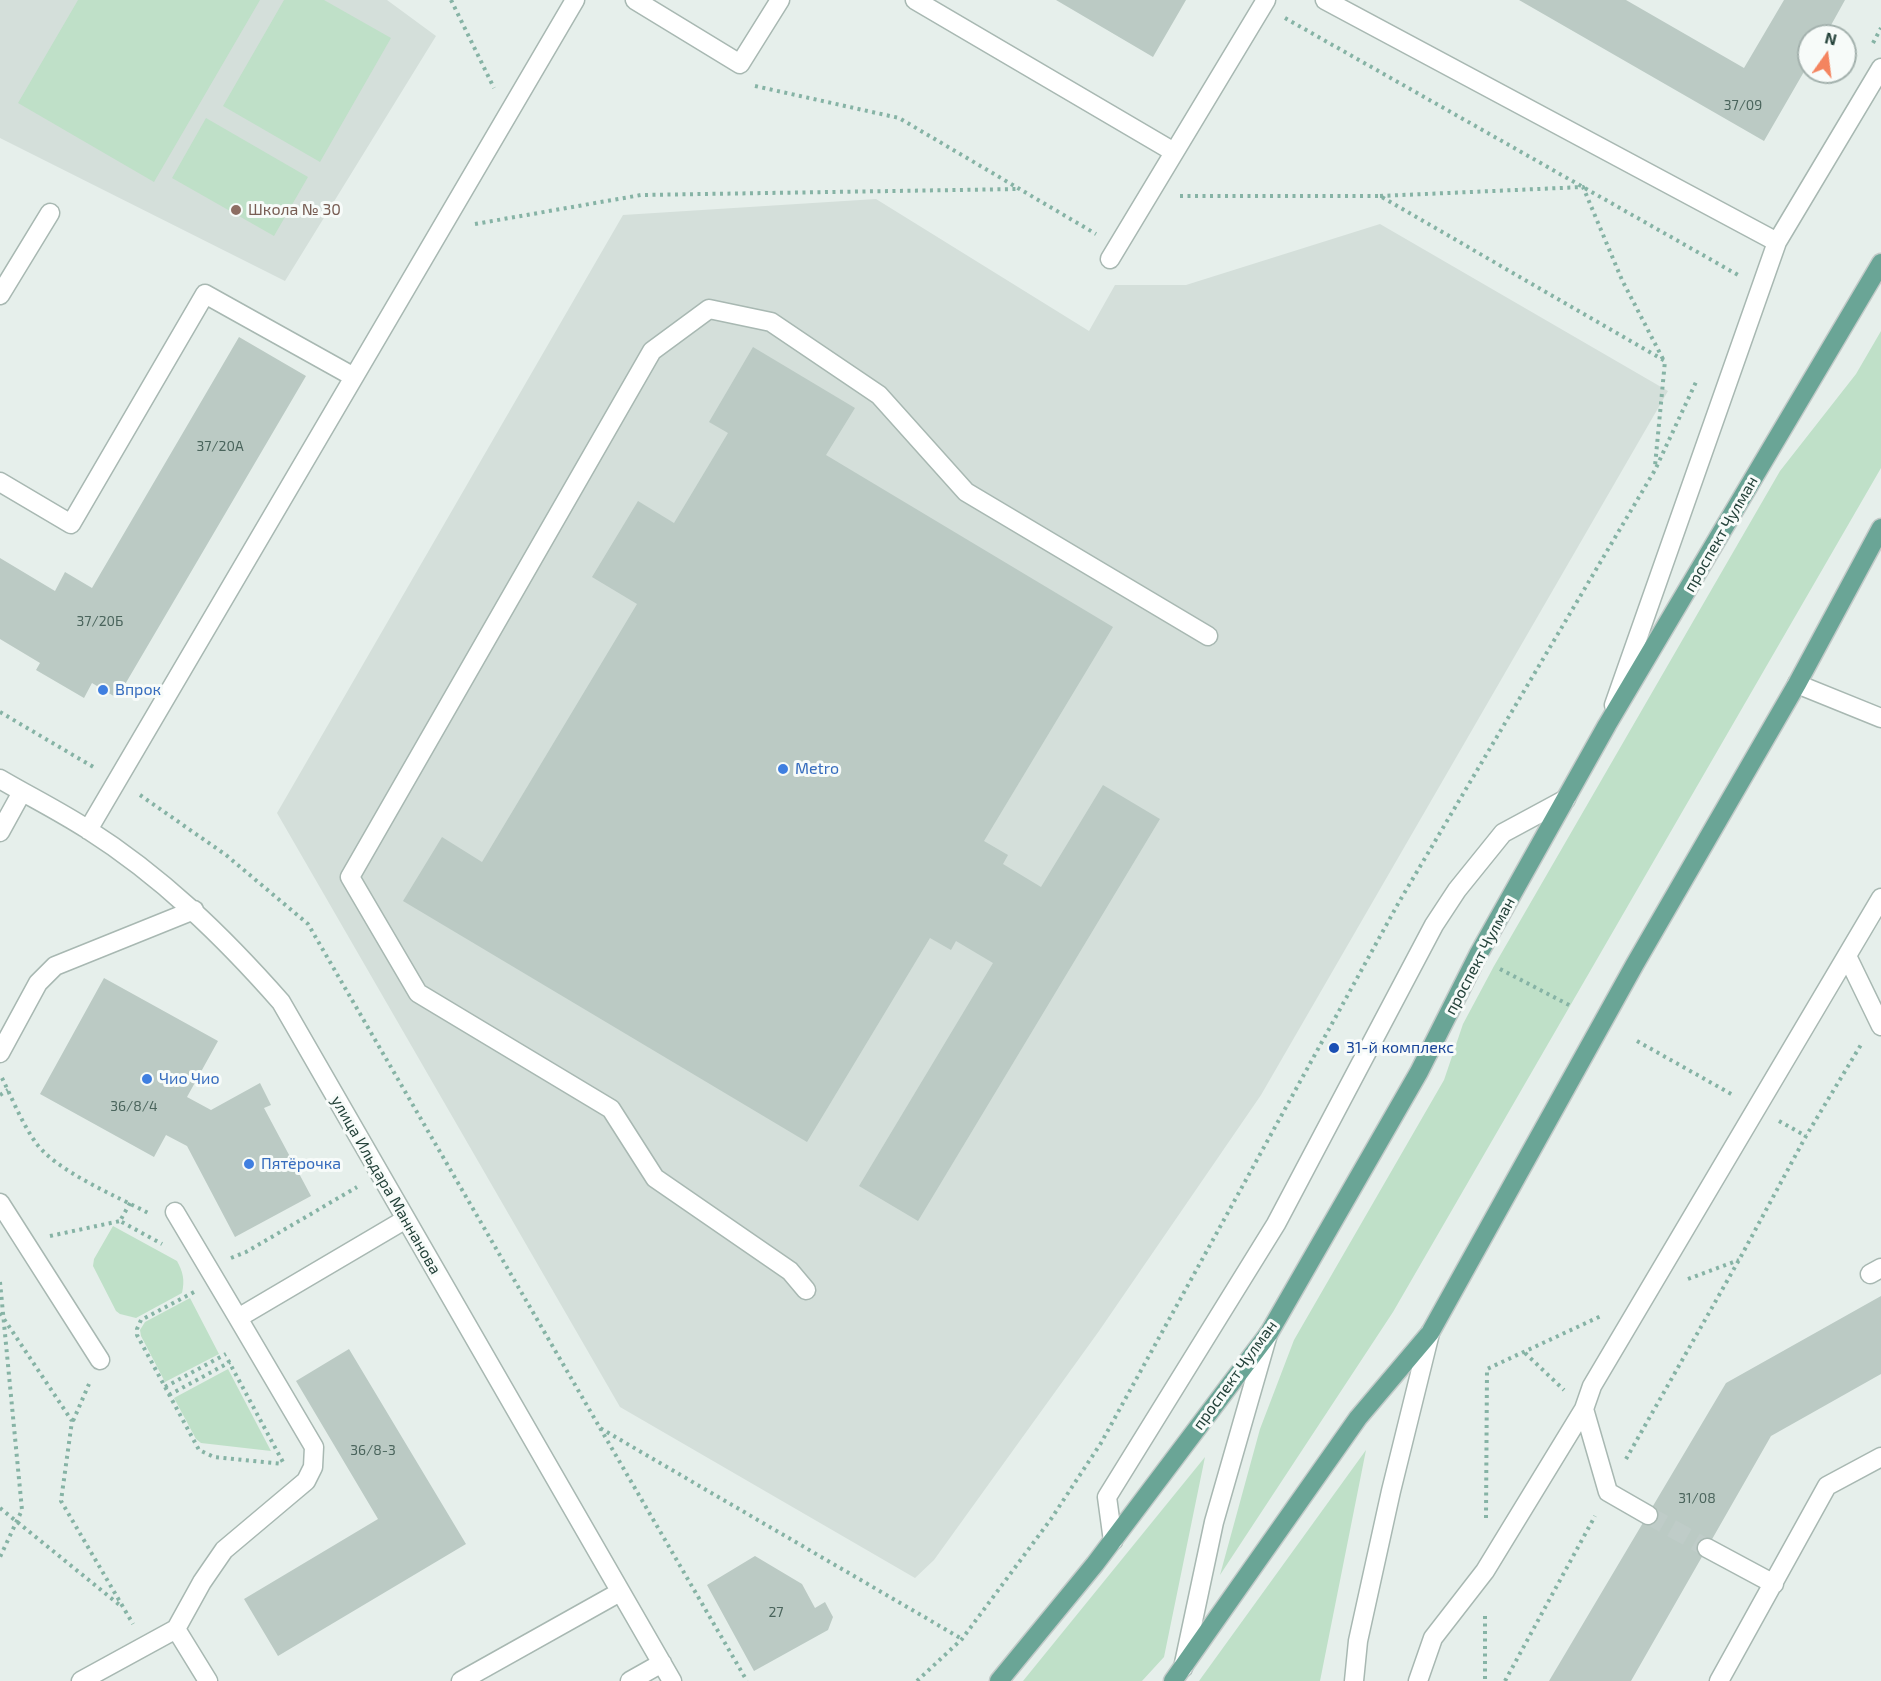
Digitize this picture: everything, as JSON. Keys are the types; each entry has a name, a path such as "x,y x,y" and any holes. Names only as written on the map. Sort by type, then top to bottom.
{"main road":[{"name":"проспект Чулман","path":"999,1681 1113,1541 1269,1333 1419,1072 1479,956 1607,725 1881,263"},
{"path":"1179,1677 1226,1604 1358,1418 1430,1333 1619,993 1797,684 1881,528"}],"street":[{"path":"88,830 575,0"},
{"path":"634,0 740,64 780,0"},
{"path":"915,0 1174,152"},
{"path":"1325,0 1777,242"},
{"path":"1113,253 1264,3"},
{"path":"1607,725 1777,242 1881,68"},
{"path":"0,295 50,213"},
{"path":"0,482 71,524 205,294 354,377"},
{"path":"806,1290 790,1270 655,1178 611,1109 418,993 350,877 652,351 708,309 771,322 879,395 966,492 1208,636"},
{"path":"1797,684 1881,718"},
{"name":"улица Ильдара Маннанова","path":"0,779 88,830 140,866 194,910 248,964 281,1002 672,1681"},
{"path":"0,832 22,792"},
{"path":"1113,1541 1107,1497 1276,1224 1434,925 1457,890 1503,833 1566,799"},
{"path":"1418,1681 1433,1638 1485,1571 1584,1409 1592,1386 1881,898"},
{"path":"0,1053 38,983 55,966 194,910"},
{"path":"1847,956 1879,1022"},
{"path":"0,1203 100,1360"},
{"path":"81,1681 176,1629 202,1582 224,1550 298,1489 306,1481 313,1467 314,1447 175,1212"},
{"path":"238,1318 406,1219"},
{"path":"1179,1677 1214,1522 1269,1333"},
{"path":"1354,1681 1358,1641 1391,1491 1430,1333"},
{"path":"1584,1409 1608,1492 1648,1515"},
{"path":"1719,1681 1827,1486 1881,1457"},
{"path":"1707,1548 1774,1584"},
{"path":"461,1681 620,1592"},
{"path":"176,1629 208,1681"},
{"path":"630,1681 662,1663"}],"path":[{"path":"451,0 507,116"},
{"path":"1264,3 1745,279"},
{"path":"1870,48 1881,28"},
{"path":"740,64 754,86 899,118 1019,189 1113,253"},
{"path":"1148,195 1380,196 1583,188"},
{"path":"1583,188 1622,280 1665,362 1655,470"},
{"path":"473,224 641,195 1019,189"},
{"path":"1380,196 1665,362"},
{"path":"917,1681 962,1639 1051,1519 1101,1443 1399,902 1655,470 1700,375"},
{"path":"0,712 150,800 208,841 308,924 747,1681"},
{"path":"1494,966 1571,1006"},
{"path":"1505,1681 1608,1492 1740,1260 1806,1136 1879,1022"},
{"path":"1637,1041 1806,1136"},
{"path":"0,1075 34,1140 49,1156 68,1170 190,1237"},
{"path":"0,1095 8,1090"},
{"path":"25,1241 120,1221 187,1258 206,1263 224,1260 246,1252 358,1186"},
{"path":"120,1221 130,1203"},
{"path":"216,1280 141,1320 137,1335 199,1450 214,1457 313,1467"},
{"path":"0,1282 21,1510 0,1557"},
{"path":"193,1293 198,1303"},
{"path":"0,1313 72,1421"},
{"path":"220,1344 298,1489"},
{"path":"1525,1353 1584,1409"},
{"path":"165,1387 226,1354"},
{"path":"0,1508 125,1610 61,1501 72,1421 100,1360"},
{"path":"169,1395 230,1362"},
{"path":"196,1370 201,1378"},
{"path":"600,1428 962,1639"}],"shaded area":[{"name":"Школа № 30","path":"0,0 387,0 436,36 285,281 0,138"},
{"path":"876,199 1089,331 1115,285 1186,285 1380,224 1668,391 1261,1095 1099,1331 934,1560 915,1578 620,1407 277,813 623,215"}],"green space":[{"path":"78,0 260,0 154,182 18,103"},
{"path":"284,0 324,0 391,38 320,162 223,106"},
{"path":"206,118 308,177 274,236 172,178"},
{"path":"1881,331 1881,468 1393,1312 1220,1575 1260,1429 1294,1340 1444,1080 1463,1024 1494,966 1780,471 1856,374"},
{"path":"113,1226 177,1261 183,1276 182,1293 136,1318 116,1311 93,1266 94,1259"},
{"path":"190,1298 219,1354 165,1382 140,1330 145,1322"},
{"path":"228,1369 271,1451 201,1443 196,1439 174,1398"},
{"path":"1366,1450 1320,1681 1199,1681"},
{"path":"1205,1457 1164,1657 1142,1681 1023,1681"}],"building":[{"path":"1056,0 1186,0 1153,57"},
{"path":"1519,0 1626,0 1744,68 1784,0 1845,0 1832,24 1797,24 1797,84 1764,141"},
{"path":"239,337 306,376 117,698 92,683 84,698 36,670 40,663 0,639 0,558 55,591 65,572 92,588"},
{"name":"Metro","path":"753,347 855,408 826,455 1113,627 984,841 1008,855 1003,864 1041,887 1103,785 1160,819 918,1221 859,1186 993,963 956,941 951,950 930,938 807,1142 403,901 442,837 482,862 637,604 592,577 638,501 674,523 728,433 709,422"},
{"path":"104,978 218,1041 187,1097 211,1110 260,1083 271,1105 264,1108 311,1196 235,1237 187,1146 166,1135 154,1157 40,1094"},
{"path":"1881,1296 1881,1374 1771,1436 1631,1681 1549,1681 1726,1383"},
{"path":"349,1349 466,1544 278,1656 244,1599 378,1519 296,1381"},
{"path":"755,1556 802,1584 815,1608 825,1602 833,1617 828,1630 754,1671 707,1585"}],"tunnel":[{"path":"1648,1515 1707,1548"}],"place":[{"name":"Школа № 30","path":"236,210"},
{"name":"Впрок","path":"103,690"},
{"name":"Metro","path":"783,769"},
{"name":"31-й комплекс","path":"1334,1048"},
{"name":"Чио Чио","path":"147,1079"},
{"name":"Пятёрочка","path":"249,1164"}]}
